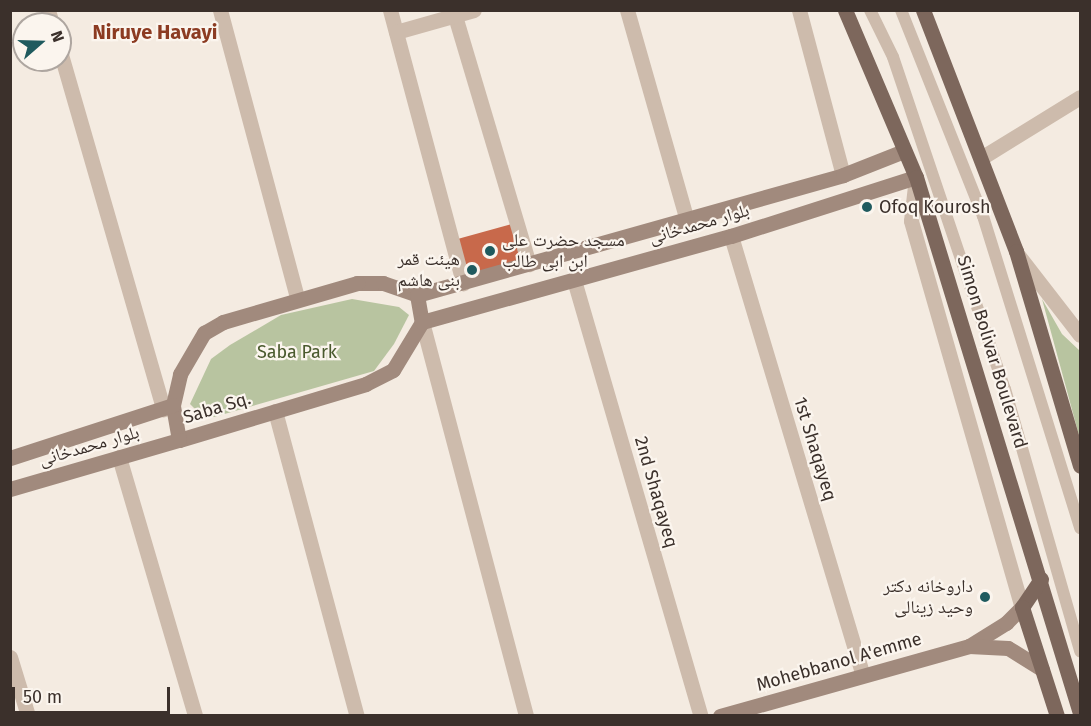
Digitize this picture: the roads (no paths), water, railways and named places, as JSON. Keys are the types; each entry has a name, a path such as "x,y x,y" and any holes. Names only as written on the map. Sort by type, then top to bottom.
{"main road":[{"name":"Simon Bolivar Boulevard","path":"845,10 916,177 1041,579 1080,713"},
{"path":"922,10 1016,251 1080,466"},
{"path":"1041,579 1022,607 1057,716"}],"street":[{"path":"220,10 297,298"},
{"path":"390,10 463,283"},
{"path":"396,32 474,10"},
{"path":"627,10 687,220"},
{"path":"799,10 843,176"},
{"path":"455,16 530,264"},
{"path":"66,72 168,406"},
{"path":"981,158 1080,97"},
{"name":"بلوار محمدخانی","path":"417,295 843,176 904,151"},
{"path":"916,177 911,221 1022,607"},
{"name":"بلوار محمدخانی","path":"422,322 731,236 916,177"},
{"name":"1st Shaqayeq","path":"731,236 863,675"},
{"path":"1016,251 1080,335"},
{"name":"2nd Shaqayeq","path":"574,280 701,716"},
{"name":"Saba Sq.","path":"417,295 383,283 357,283 297,298 223,322 204,333 192,348 168,406 179,441 381,378 393,370 422,322"},
{"path":"417,295 422,322 526,716"},
{"name":"بلوار محمدخانی","path":"10,458 168,406"},
{"path":"275,411 357,716"},
{"name":"بلوار محمدخانی","path":"10,489 179,441"},
{"path":"119,457 195,716"},
{"name":"Mohebbanol A'emme","path":"720,716 969,646 1015,616 1022,607"},
{"name":"Mohebbanol A'emme","path":"969,646 1008,648 1042,669"},
{"path":"10,657 28,716"}],"lane":[{"path":"870,10 893,57 1005,389 1080,651"},
{"path":"901,10 983,216 1080,528"}],"place":[{"name":"Ofoq Kourosh","path":"867,207"},
{"name":"مسجد حضرت علی ابن ابی طالب","path":"490,251"},
{"name":"هیئت قمر بنی هاشم","path":"472,270"},
{"name":"داروخانه دکتر وحید زینالی","path":"985,597"}],"district":[{"name":"Niruye Havayi","path":"155,32"}],"park label":[{"name":"Saba Park","path":"297,352"}]}
